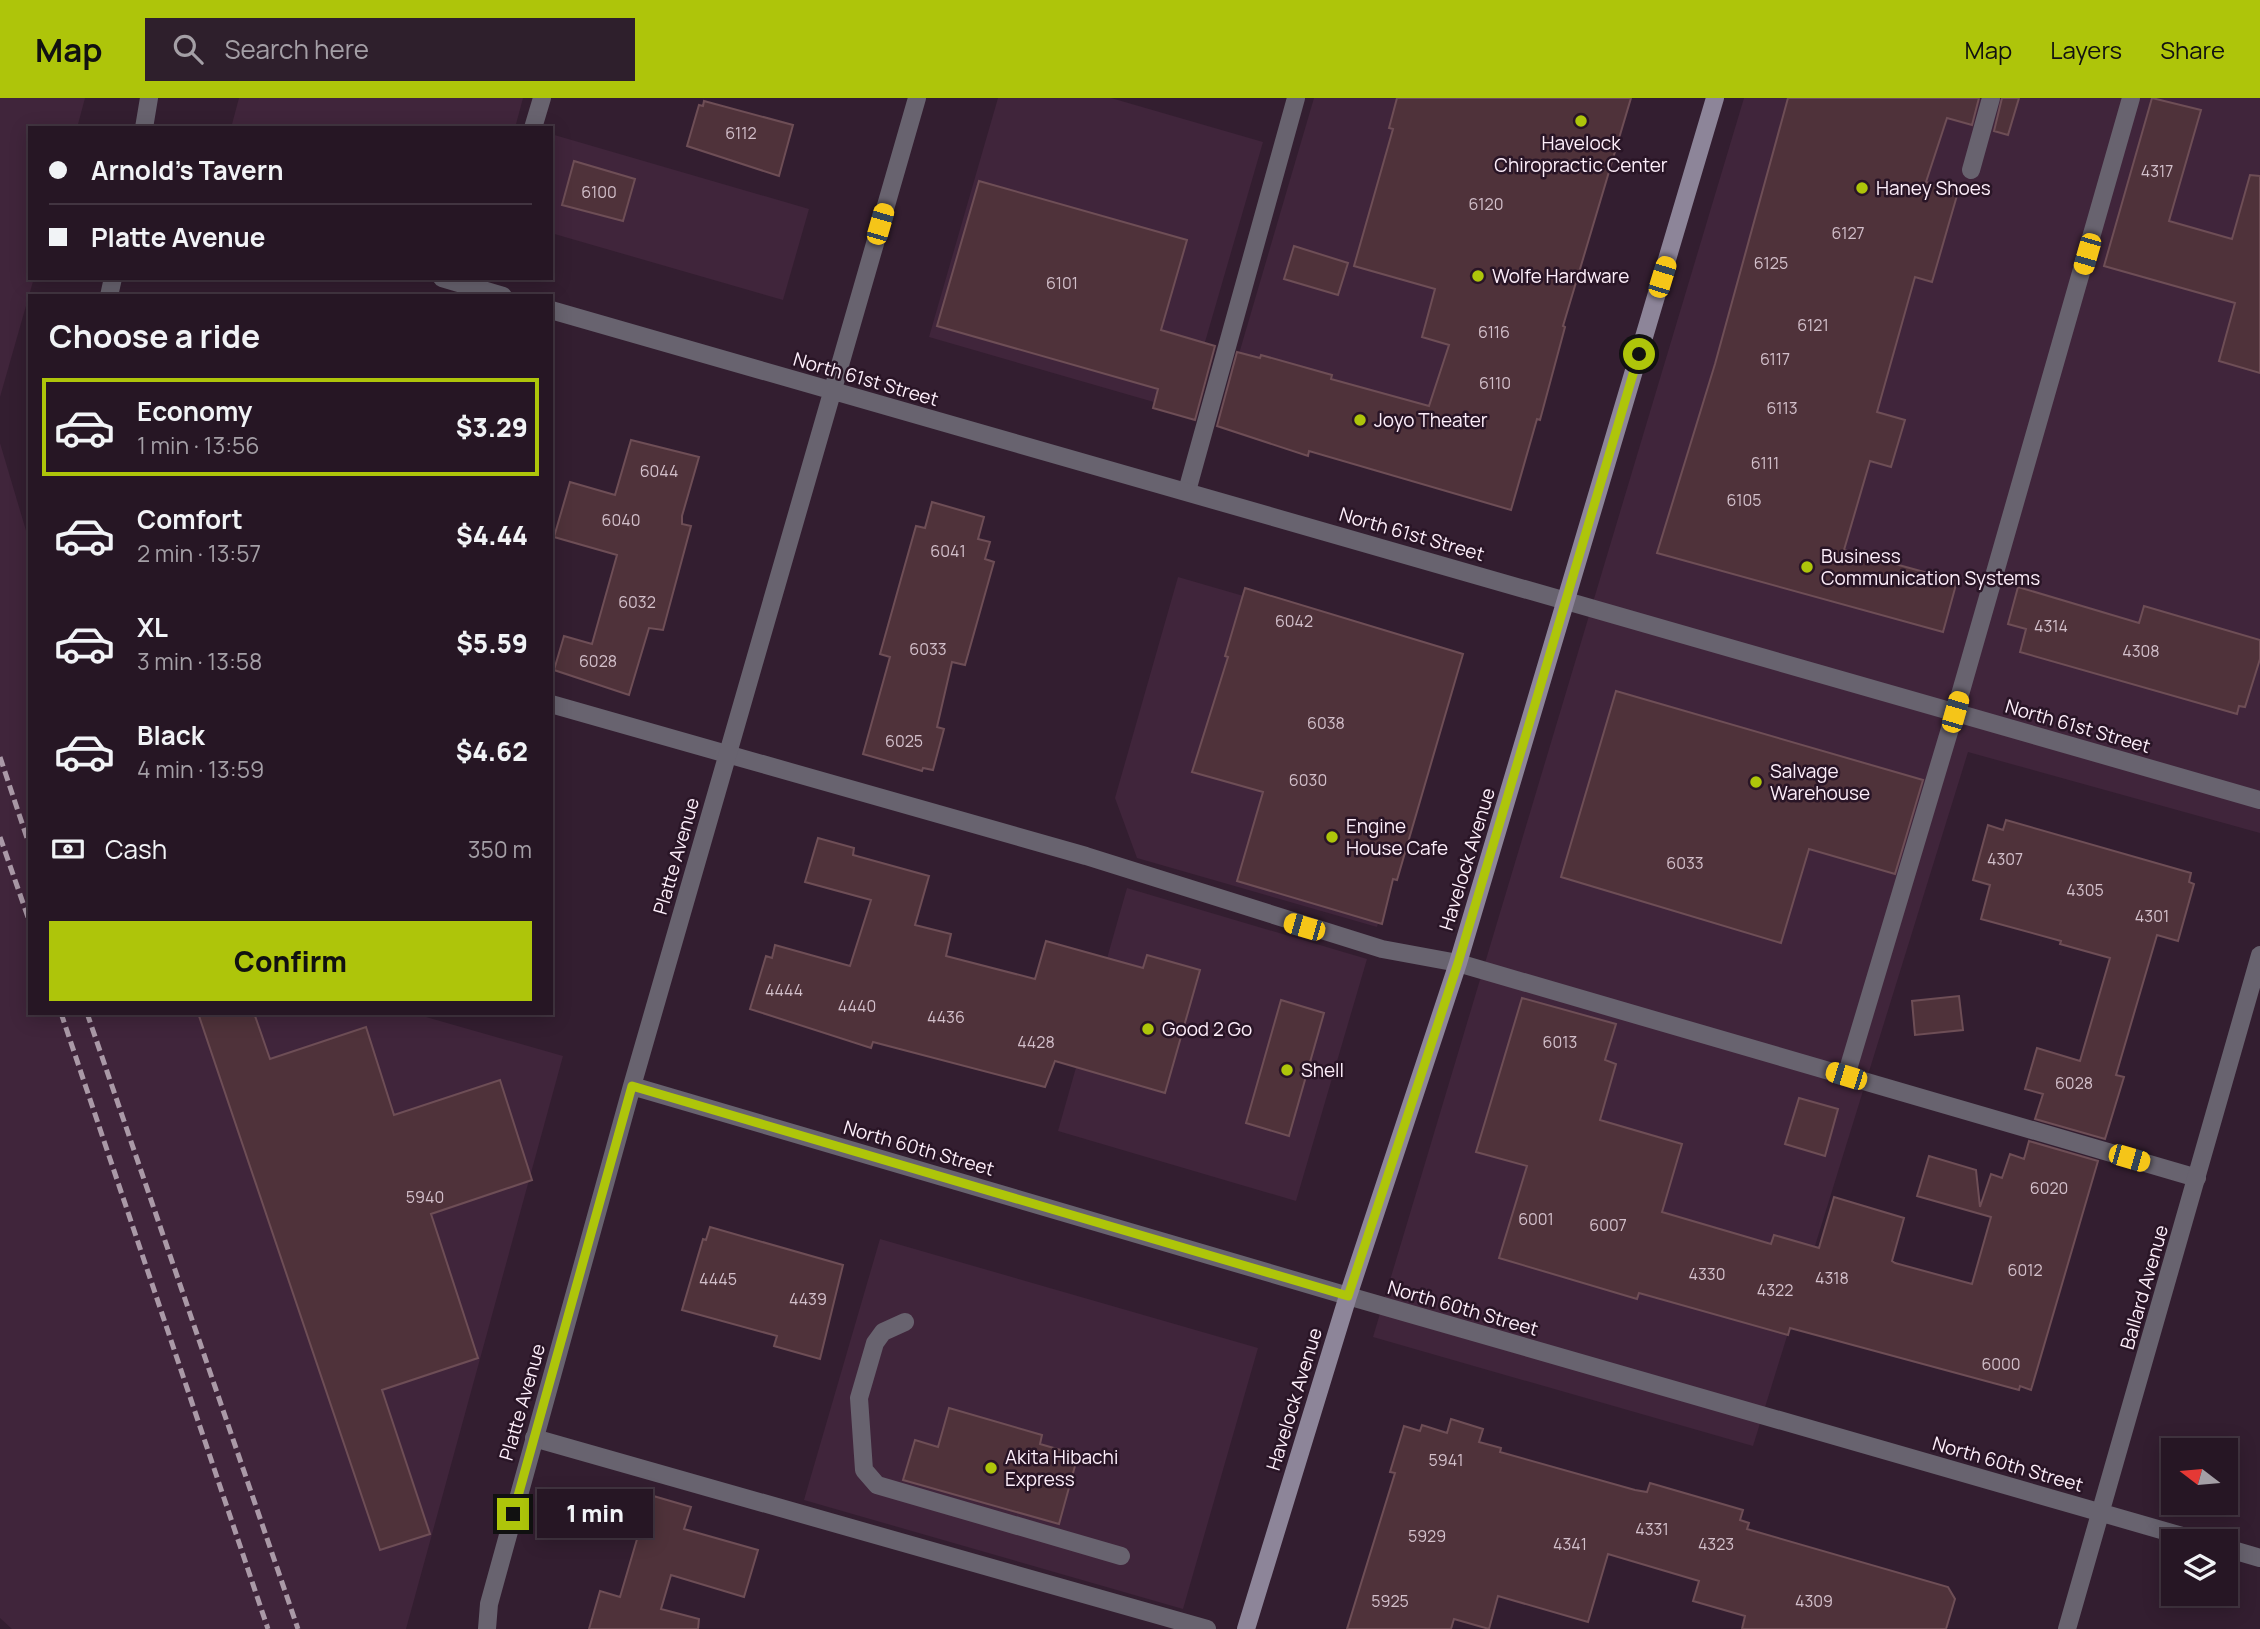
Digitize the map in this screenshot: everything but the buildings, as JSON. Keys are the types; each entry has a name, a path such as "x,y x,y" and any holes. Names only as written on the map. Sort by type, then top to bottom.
{"main road":[{"name":"Havelock Avenue","path":"1246,1629 1348,1296 1458,963 1715,98"}],"street":[{"path":"144,126 149,98"},
{"path":"534,126 541,98"},
{"name":"Platte Avenue","path":"487,1629 489,1604 632,1086 917,98"},
{"path":"1187,491 1296,98"},
{"path":"1971,170 1992,98"},
{"path":"1846,1076 1955,712 2131,98"},
{"path":"450,280 491,290"},
{"name":"North 61st Street","path":"553,311 2260,800"},
{"path":"553,705 1086,856 1382,949 1458,963 2197,1178"},
{"name":"Ballard Avenue","path":"2067,1629 2260,955"},
{"name":"North 60th Street","path":"632,1086 1348,1296 2161,1530"},
{"path":"905,1322 883,1332 875,1343 859,1398 864,1470 877,1486 1121,1556"},
{"path":"534,1437 1208,1629"},
{"path":"2238,1552 2260,1558"}],"shaded area":[{"path":"0,98 85,98 78,126 28,126 28,280 33,280 0,397"},
{"path":"239,98 523,98 516,126 232,126"},
{"path":"998,98 1111,98 1263,142 1185,411 929,337"},
{"path":"1314,98 1629,98 1509,507 1219,422"},
{"path":"1744,98 2260,98 2260,833 1968,752 1753,1446 1373,1337"},
{"path":"553,135 809,209 783,300 553,234"},
{"path":"0,443 28,537 28,1015 419,1015 563,1056 406,1629 12,1629 0,1618"},
{"path":"1178,577 1455,657 1377,927 1137,858 1115,798"},
{"path":"1127,888 1367,959 1296,1201 1058,1131"},
{"path":"880,1239 1258,1348 1183,1609 804,1500"}],"railway":[{"path":"0,757 28,841"},
{"path":"0,837 28,917"},
{"path":"62,1015 268,1629"},
{"path":"88,1015 298,1629"}],"place":[{"name":"Havelock Chiropractic Center","path":"1581,121"},
{"name":"Haney Shoes","path":"1862,188"},
{"name":"Wolfe Hardware","path":"1478,276"},
{"name":"Joyo Theater","path":"1360,420"},
{"name":"Business Communication Systems","path":"1807,567"},
{"name":"Salvage Warehouse","path":"1756,782"},
{"name":"Engine House Cafe","path":"1332,837"},
{"name":"Good 2 Go","path":"1148,1029"},
{"name":"Shell","path":"1287,1070"},
{"name":"Akita Hibachi Express","path":"991,1468"}],"route":[{"path":"513,1514 632,1086 1348,1296 1458,963 1639,354"}]}
